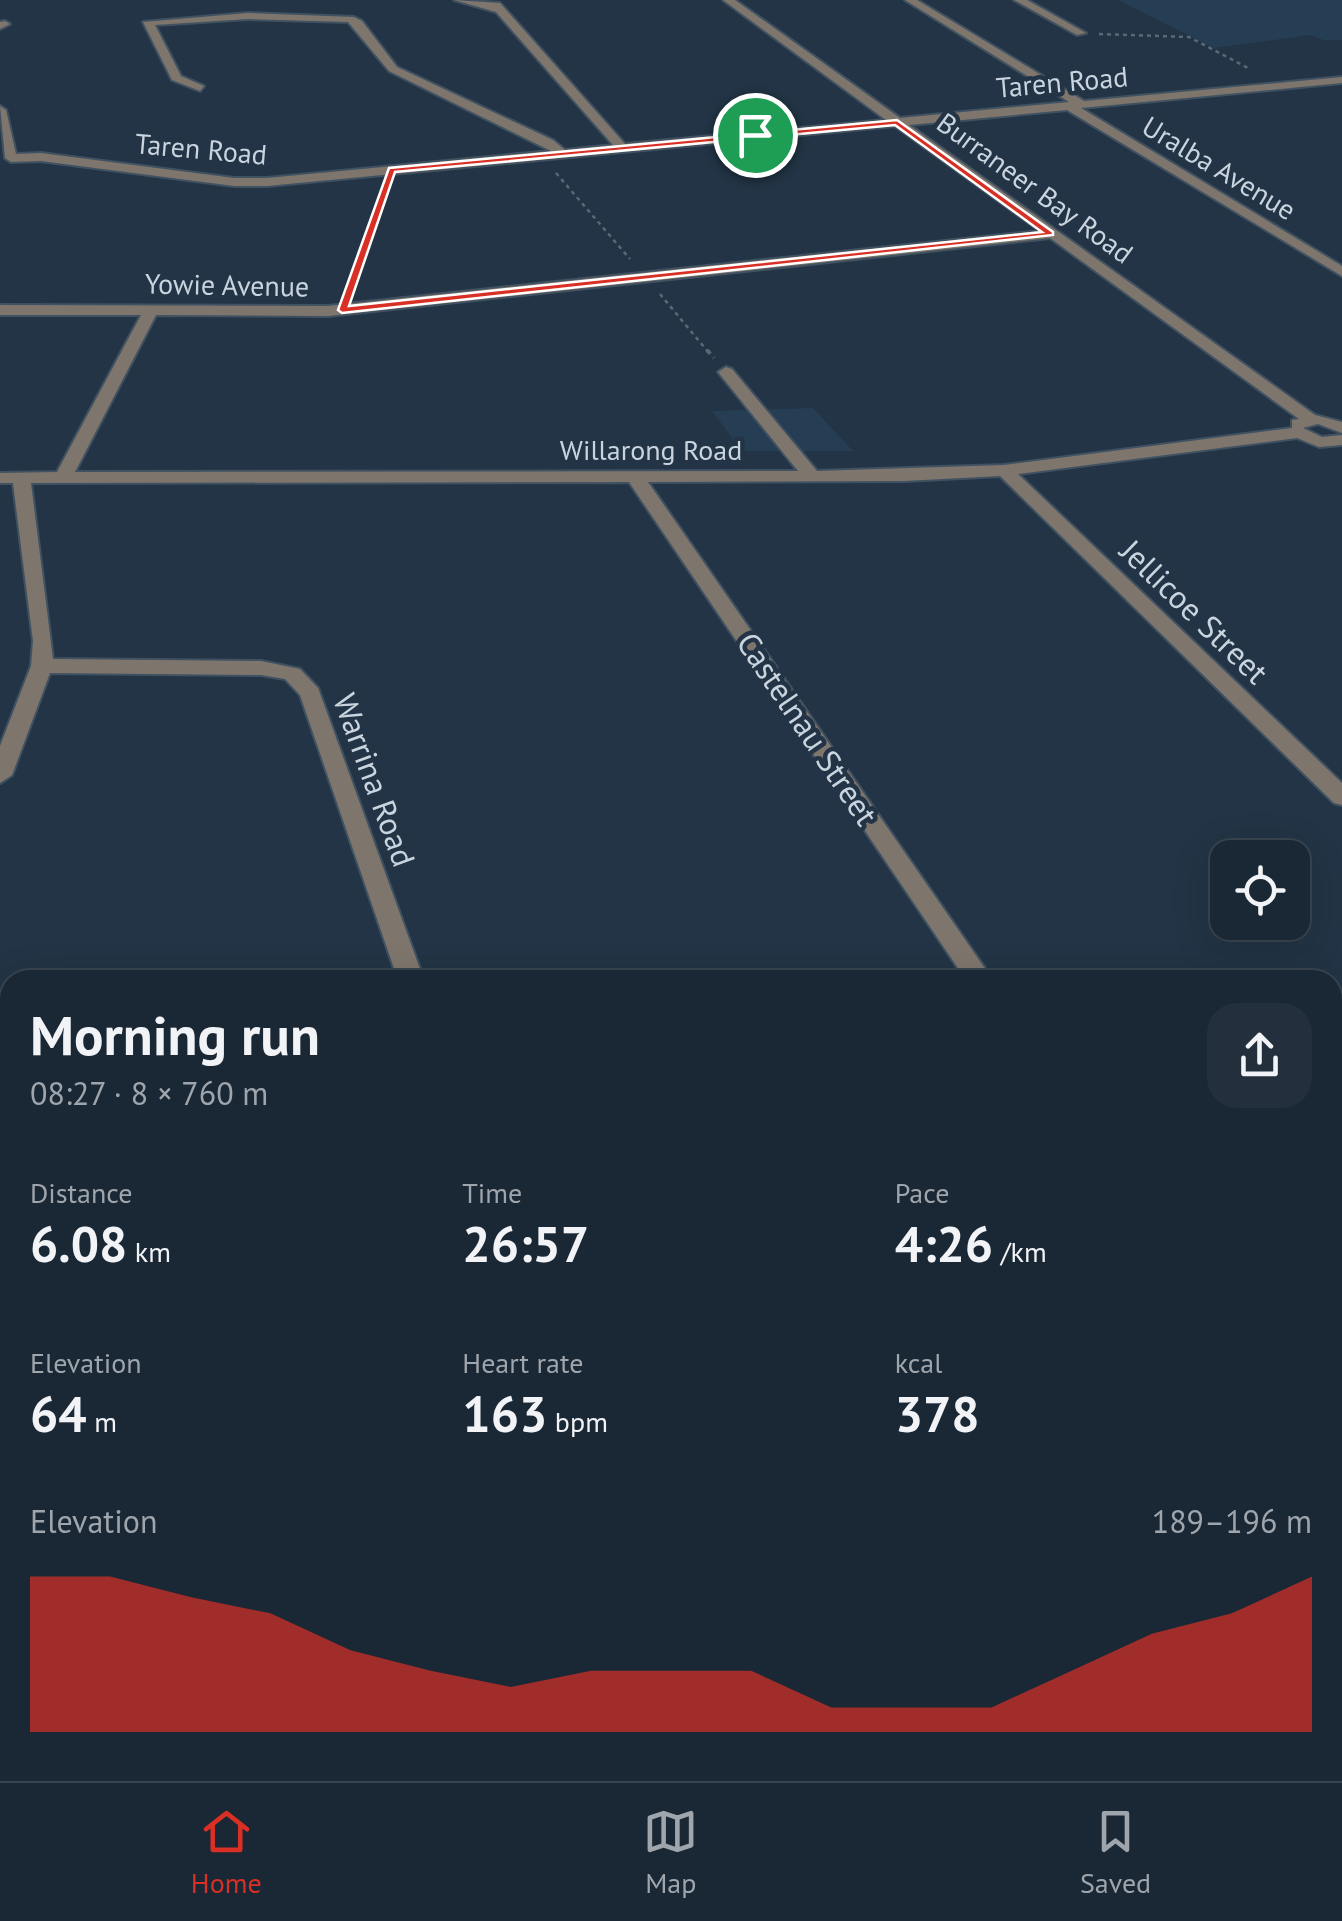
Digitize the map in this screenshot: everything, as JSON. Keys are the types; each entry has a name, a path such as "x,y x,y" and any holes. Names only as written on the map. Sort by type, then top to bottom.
{"street":[{"path":"459,0 497,7 621,148"},
{"name":"Burraneer Bay Road","path":"728,0 1050,234 1305,426"},
{"name":"Uralba Avenue","path":"910,0 1342,272"},
{"path":"1020,0 1081,33"},
{"path":"200,88 176,78 148,22 248,16 343,18 358,23 393,68 549,143 561,154"},
{"name":"Taren Road","path":"12,158 41,157 234,182 1342,80"},
{"path":"0,110 12,158 0,174"},
{"name":"Yowie Avenue","path":"0,310 342,310 1050,234"},
{"path":"63,478 152,308"},
{"path":"726,372 813,477"},
{"path":"1305,426 1342,428"},
{"path":"1305,426 1319,442 1342,441"},
{"name":"Willarong Road","path":"11,478 813,477 1004,470 1305,426"},
{"name":"Jellicoe Street","path":"1004,470 1342,797"},
{"name":"Castelnau Street","path":"635,477 973,970"},
{"path":"0,775 9,727 42,666 43,640 11,478"},
{"name":"Warrina Road","path":"42,666 261,668 292,674 310,692 407,970"}],"path":[{"path":"1081,33 1189,38 1283,85"},
{"path":"342,310 392,170"}],"shaded area":[{"path":"1118,0 1342,0 1342,40 1323,40 1311,35 1214,48"},
{"path":"813,408 853,451 742,451 712,411"}],"route":[{"path":"897,122 1050,234 342,310 392,170 755,135 897,122"}]}
